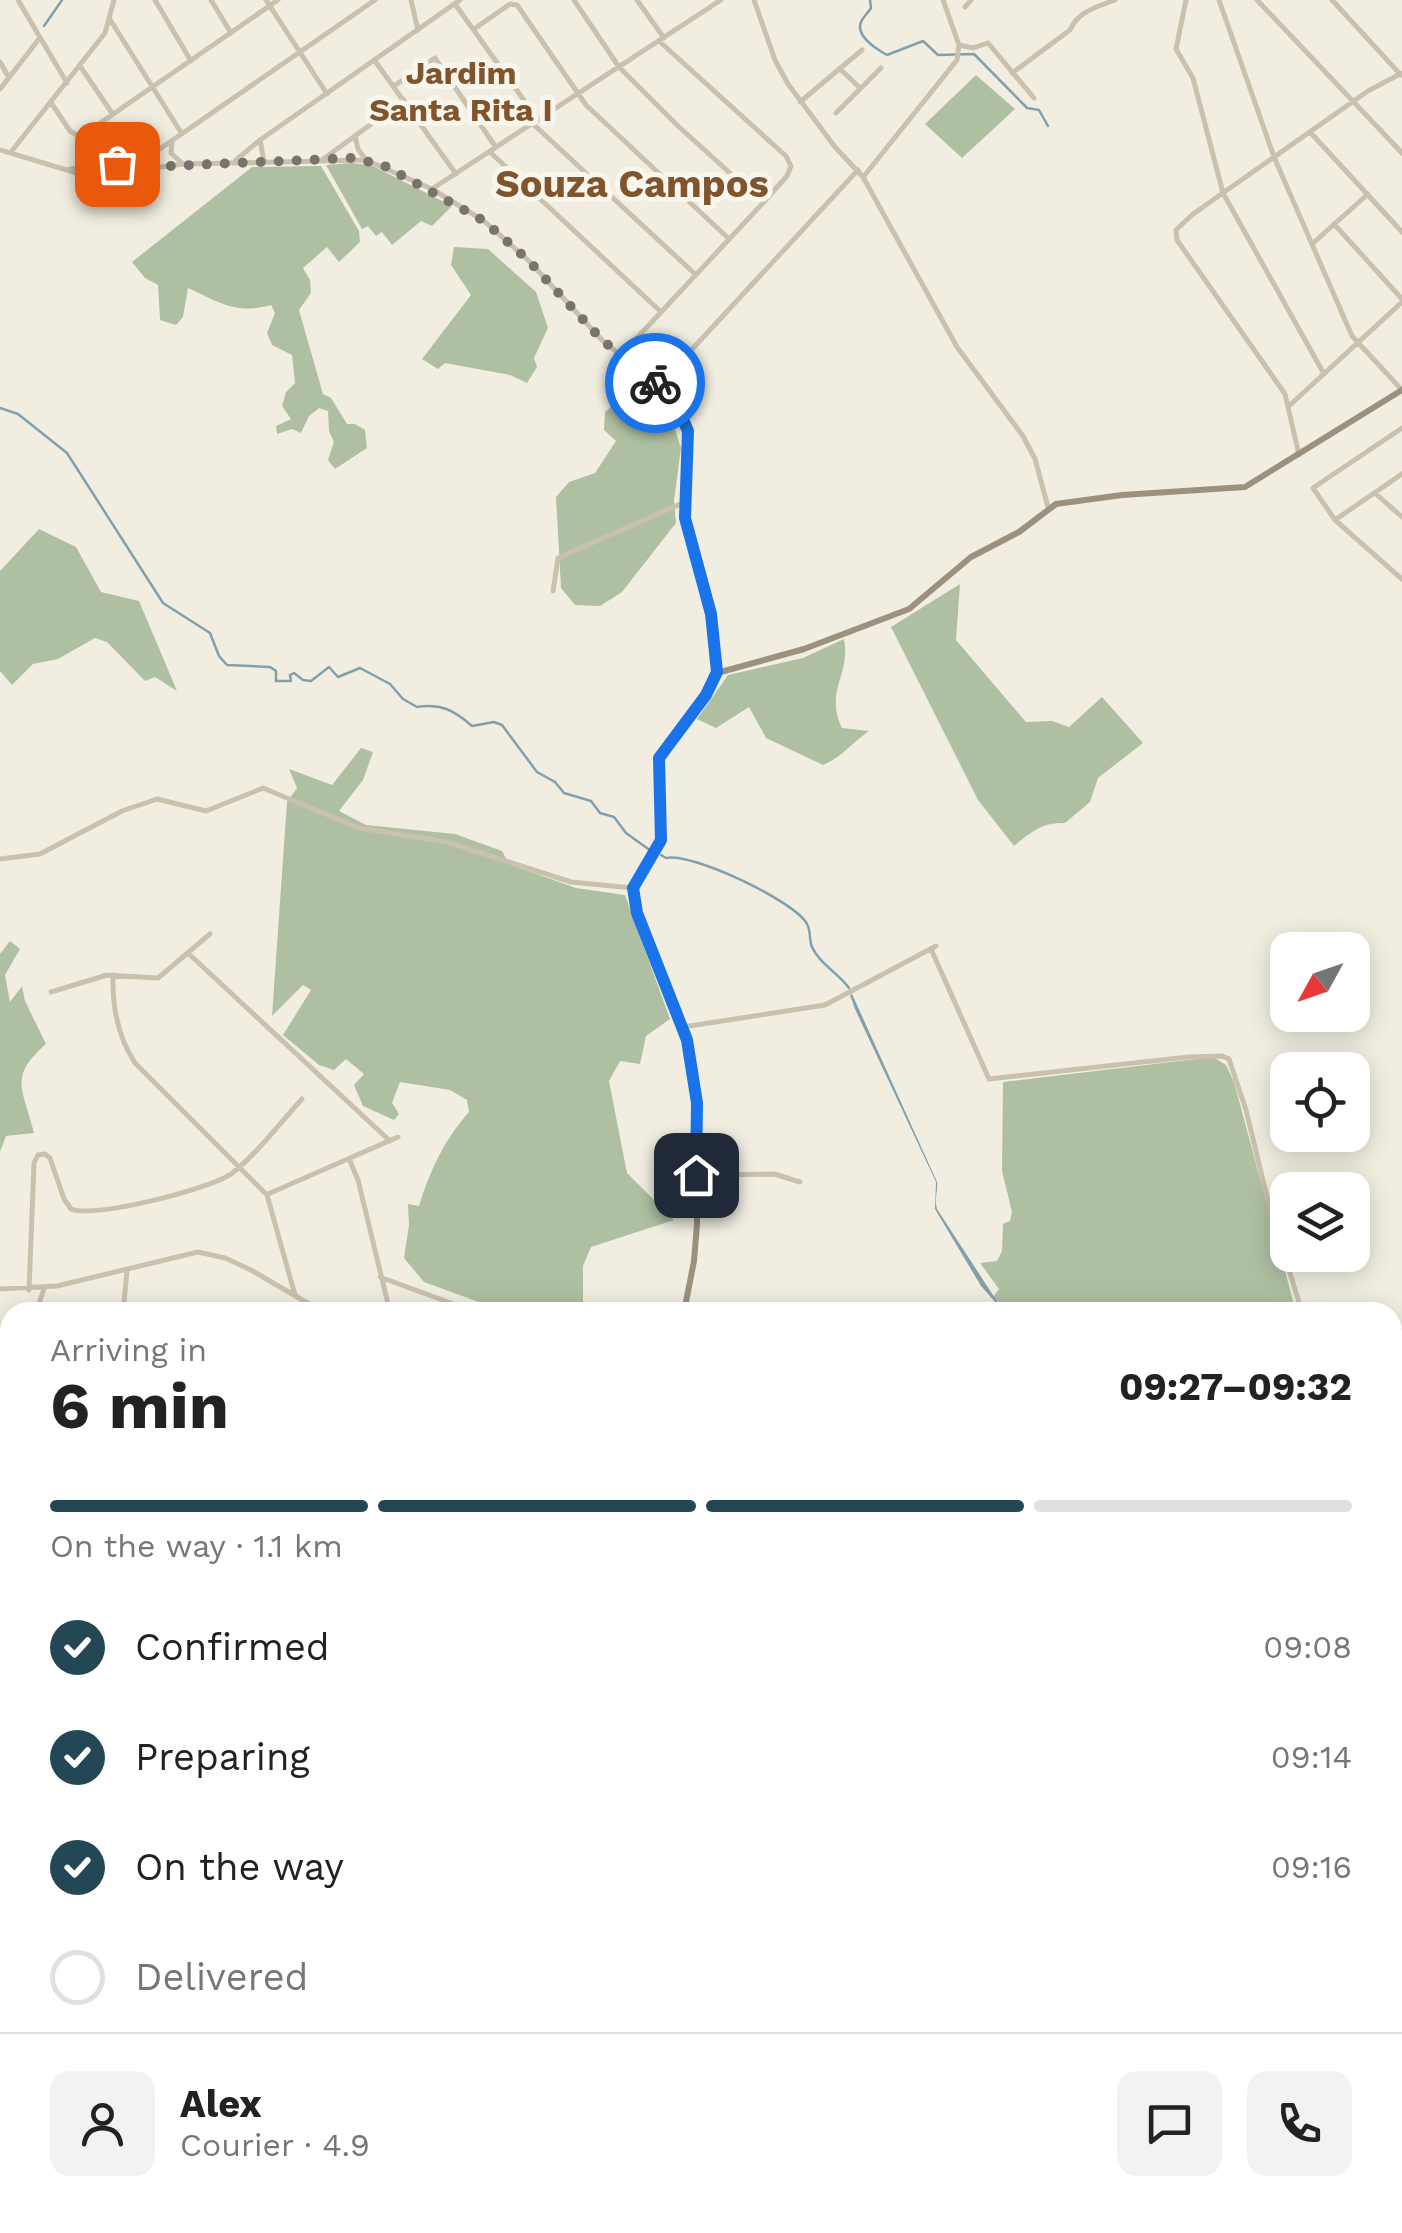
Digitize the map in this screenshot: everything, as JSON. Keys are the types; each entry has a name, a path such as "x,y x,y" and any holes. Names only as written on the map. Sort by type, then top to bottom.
{"main road":[{"path":"686,1302 694,1261 697,1103 683,1027 637,913 633,888 661,840 659,758 706,695 717,672 804,649 909,609 975,554 1019,532 1048,508 1096,497 1246,488 1402,390"}],"street":[{"path":"18,0 67,83"},
{"path":"11,152 80,66 110,20 114,0"},
{"path":"154,0 191,60"},
{"path":"211,0 231,34"},
{"path":"52,104 77,137 231,34 268,3 278,0"},
{"path":"141,167 182,134 375,0"},
{"path":"411,0 418,30"},
{"path":"574,0 619,66 763,203"},
{"path":"620,356 763,203 791,166 786,156 661,39 636,0"},
{"path":"698,0 705,10"},
{"path":"432,189 721,0"},
{"path":"754,0 775,60 800,102 861,174 921,276 953,340 1023,436 1035,459 1048,508"},
{"path":"658,386 861,174 954,67 959,50 943,0"},
{"path":"964,8 971,0"},
{"path":"1084,0 1088,10"},
{"path":"1012,73 1070,30 1074,20 1088,10 1115,0"},
{"path":"1186,0 1176,49 1193,78 1223,193 1324,374"},
{"path":"1219,0 1274,158 1356,344 1402,390"},
{"path":"1258,0 1402,153"},
{"path":"1299,456 1289,406 1280,384 1177,240 1178,226 1354,101 1401,74 1332,0"},
{"path":"233,162 458,2 535,122 695,274"},
{"path":"268,3 328,94"},
{"path":"474,29 515,4 578,94 729,239"},
{"path":"110,20 182,134"},
{"path":"0,89 40,39"},
{"path":"959,50 988,43 1034,98"},
{"path":"800,102 862,50"},
{"path":"394,86 434,58 493,150 660,312"},
{"path":"375,61 456,174"},
{"path":"0,62 9,77"},
{"path":"80,66 112,114"},
{"path":"836,114 881,68"},
{"path":"840,69 860,88"},
{"path":"322,160 404,100"},
{"path":"1310,132 1402,232"},
{"path":"356,134 358,149 366,160"},
{"path":"260,140 264,162"},
{"path":"172,142 171,153 183,164"},
{"path":"0,150 80,174 103,175 183,164 366,160 432,189 484,221 512,244 620,356 677,406 688,431 687,526 711,614 717,672"},
{"path":"1312,244 1368,194"},
{"path":"1289,406 1402,300 1334,224"},
{"path":"1402,428 1314,486 1315,495 1335,520 1402,579"},
{"path":"1335,520 1402,474"},
{"path":"1375,493 1402,517"},
{"path":"553,591 558,558 685,502"},
{"path":"0,858 40,854 159,798 194,811 206,811 263,788 359,828 448,842 571,882 633,888"},
{"path":"51,992 113,975 158,978 210,934"},
{"path":"683,1027 826,1004 933,948 989,1078 1222,1056 1229,1060 1246,1110 1269,1205 1299,1302"},
{"path":"189,954 394,1139 268,1195"},
{"path":"113,975 122,1040 134,1063 268,1195 294,1295"},
{"path":"29,1290 34,1163 38,1155 50,1158 67,1204 84,1213 159,1199 226,1178 302,1099"},
{"path":"350,1161 387,1302"},
{"path":"696,1175 774,1174 800,1182"},
{"path":"0,1288 44,1288 194,1252 251,1270 306,1302"},
{"path":"123,1302 127,1269"},
{"path":"380,1277 448,1302"},
{"path":"39,1302 44,1288"}],"green space":[{"path":"976,75 1015,109 962,158 925,124"},
{"path":"326,165 373,166 452,206 432,226 421,221 392,245 382,232 376,236 368,226 362,229"},
{"path":"321,166 359,231 360,242 339,262 327,247 303,268 310,280 311,293 299,310 323,394 331,398 347,424 365,430 367,448 335,469 328,460 334,442 328,411 319,408 309,416 301,433 292,429 277,434 276,426 291,419 282,406 286,392 295,383 292,355 272,345 267,333 275,313 271,305 237,308 188,288 183,317 176,325 160,320 158,285 145,278 132,262 252,167"},
{"path":"454,247 488,249 536,292 548,328 534,358 537,367 527,383 510,375 445,363 438,369 422,359 471,295 451,265"},
{"path":"643,384 651,404 669,411 681,448 674,501 676,523 622,592 600,606 575,605 561,588 556,497 569,482 595,473 616,441 604,430 605,412 635,386"},
{"path":"39,529 76,547 101,592 139,601 177,691 155,677 145,681 107,642 95,638 58,659 33,664 12,685 0,671 0,571"},
{"path":"960,584 956,640 1026,722 1052,721 1069,727 1102,697 1143,743 1098,778 1090,802 1065,823 1043,826 1014,846 978,800 891,627"},
{"path":"844,639 837,715 842,728 869,731 830,762 823,765 766,738 749,707 716,728 697,719 728,675 803,658"},
{"path":"361,748 373,752 363,780 339,811 366,825 455,834 502,851 509,864 576,888 625,895 670,1019 646,1036 640,1064 620,1061 609,1081 627,1173 674,1220 591,1247 583,1266 583,1302 479,1302 424,1282 404,1258 408,1204 419,1206 439,1156 469,1112 467,1100 450,1090 400,1082 392,1103 399,1114 394,1120 363,1106 354,1085 364,1074 346,1059 334,1070 319,1065 283,1035 311,990 303,985 272,1016 287,802 297,788 289,769 332,785"},
{"path":"10,941 20,949 5,975 10,1002 22,986 46,1044 34,1055 23,1075 23,1094 34,1133 6,1136 0,1152 0,954"},
{"path":"1213,1057 1226,1065 1234,1082 1270,1216 1270,1272 1285,1272 1293,1302 997,1302 993,1297 999,1289 980,1263 997,1261 1002,1251 1003,1224 1010,1221 1012,1212 1002,1171 1003,1082"}],"water":[{"path":"850,995 937,1182 937,1209 997,1302 981,1286 935,1209 936,1182"}],"waterway":[{"path":"44,26 62,0"},
{"path":"870,0 871,8 860,27 864,37 878,50 887,55 923,41 938,55 974,54 1027,108 1039,110 1048,126"},
{"path":"0,408 18,414 67,453 163,603 210,633 227,665 270,667 276,671 276,681 291,681 290,675 294,673 311,681 329,667 338,677 360,668 390,684 417,707 446,709 472,726 494,722 502,725 537,772 555,782 564,793 591,801 600,813 614,817 626,833 651,851"},
{"path":"661,855 718,870 764,891 799,914 807,924 815,953 849,988"}],"way so far":[{"path":"117,164 146,167 352,158 383,165 432,189 496,230 602,340 655,383"}],"district":[{"name":"Jardim Santa Rita I","path":"461,92"},
{"name":"Souza Campos","path":"632,184"}],"route":[{"path":"655,383 677,406 688,431 685,518 711,614 717,672 706,695 659,758 661,840 633,888 637,913 687,1040 696,1087 696,1175"}]}
